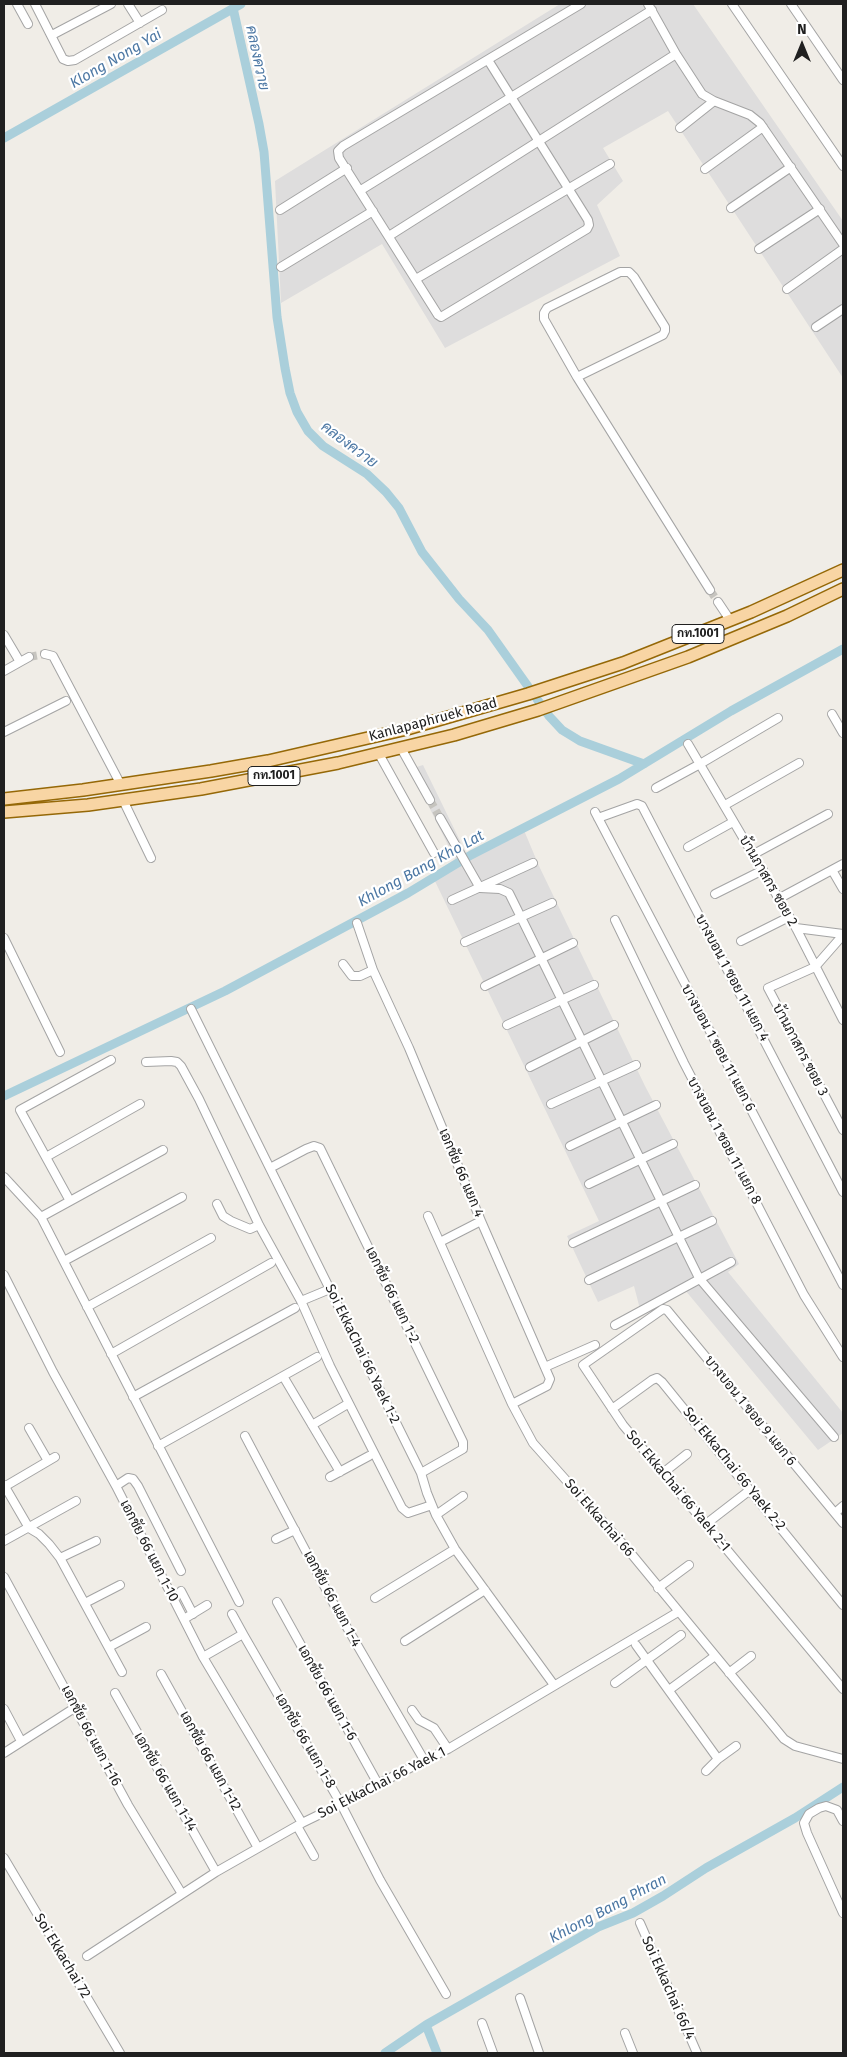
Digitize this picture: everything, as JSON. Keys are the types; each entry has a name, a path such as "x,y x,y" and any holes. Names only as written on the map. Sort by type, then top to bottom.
{"main road":[{"name":"Kanlapaphruek Road","path":"4,799 121,785 268,761 407,729 528,694 631,660 730,620 843,570"},
{"name":"Kanlapaphruek Road","path":"4,812 123,800 267,778 454,735 538,710 697,654 843,589"}],"street":[{"path":"17,4 28,24"},
{"path":"36,4 63,58 68,61 75,60 162,10"},
{"path":"52,35 111,4"},
{"path":"128,4 140,23"},
{"path":"488,60 588,220 587,229 444,316 438,315 361,190 339,158 338,151 343,146 581,4"},
{"path":"732,4 843,166"},
{"path":"791,4 843,80"},
{"path":"361,190 511,97 650,7 676,54 702,94 714,102 750,115 763,127 843,244"},
{"path":"389,236 676,54"},
{"path":"680,128 714,102"},
{"path":"705,169 763,127"},
{"path":"416,280 610,164"},
{"path":"731,208 791,167"},
{"path":"280,210 347,168"},
{"path":"759,249 820,209"},
{"path":"282,267 373,210"},
{"path":"787,289 843,250"},
{"path":"577,377 663,335 666,331 629,272 620,272 547,308 545,311 545,321 577,377 710,590"},
{"path":"816,327 843,309"},
{"path":"718,602 730,620"},
{"path":"4,634 20,662"},
{"path":"46,654 53,656 121,785"},
{"path":"4,671 29,657"},
{"path":"4,732 66,701"},
{"path":"832,714 843,733"},
{"path":"656,788 778,718"},
{"name":"บ้านภาสกร ซอย 2","path":"688,744 796,928 843,1020"},
{"path":"401,748 430,800"},
{"path":"378,754 434,853"},
{"path":"725,805 800,763"},
{"path":"123,800 151,858"},
{"name":"บางบอน 1 ซอย 11 แยก 4","path":"596,815 637,804 642,806 843,1192"},
{"path":"754,854 828,814"},
{"name":"บางบอน 1 ซอย 11 แยก 6","path":"596,815 843,1284"},
{"path":"440,818 480,888"},
{"path":"688,846 733,822"},
{"path":"452,900 533,863"},
{"path":"778,899 843,864"},
{"path":"715,894 763,870"},
{"path":"832,870 843,889"},
{"path":"480,888 500,888 509,893 699,1278 834,1437"},
{"path":"465,942 552,903"},
{"path":"741,941 789,917"},
{"name":"บางบอน 1 ซอย 11 แยก 8","path":"615,920 684,1063 804,1295 843,1357"},
{"name":"เอกชัย 66 แยก 4","path":"357,923 373,970 409,1048 481,1221 550,1379 547,1386 512,1404"},
{"path":"796,928 843,935"},
{"path":"815,967 843,935"},
{"path":"4,938 60,1052"},
{"path":"485,986 572,943"},
{"path":"343,964 352,976 360,976 373,970"},
{"name":"บ้านภาสกร ซอย 3","path":"815,967 770,987 768,991 843,1130"},
{"path":"507,1025 594,985"},
{"name":"Soi EkkaChai 66 Yaek 1-2","path":"191,1009 421,1472 436,1515 455,1549 554,1685"},
{"path":"530,1067 614,1025"},
{"path":"70,1201 20,1110 111,1060"},
{"path":"146,1062 171,1061 177,1062 181,1066 200,1099 260,1225 301,1301 330,1366 402,1508 408,1513 432,1505"},
{"path":"551,1104 636,1065"},
{"path":"46,1157 140,1104"},
{"path":"570,1146 656,1105"},
{"path":"589,1184 673,1144"},
{"name":"เอกชัย 66 แยก 1-2","path":"270,1168 306,1149 314,1146 320,1148 464,1442 463,1449 457,1454 421,1472"},
{"path":"41,1217 162,1150"},
{"path":"4,1177 41,1217 239,1602"},
{"path":"573,1243 695,1185"},
{"path":"64,1261 182,1197"},
{"path":"217,1204 223,1216 231,1222 250,1229 260,1225"},
{"name":"Soi Ekkachai 66","path":"428,1216 512,1404 533,1443 629,1551 784,1739 795,1746 843,1759"},
{"path":"440,1242 481,1221"},
{"path":"589,1280 712,1221"},
{"path":"87,1307 211,1238"},
{"path":"615,1325 731,1262"},
{"path":"111,1354 272,1263"},
{"name":"เอกชัย 66 แยก 1-10","path":"4,1274 53,1372 116,1486 203,1657 299,1824 314,1856"},
{"path":"301,1301 330,1289"},
{"path":"133,1397 295,1308"},
{"name":"Soi EkkaChai 66 Yaek 2-1","path":"665,1309 582,1365 612,1409 843,1689"},
{"name":"บางบอน 1 ซอย 9 แยก 6","path":"665,1309 679,1323 743,1404 843,1523"},
{"path":"545,1367 596,1345"},
{"path":"158,1446 317,1357"},
{"path":"283,1376 340,1472"},
{"name":"Soi EkkaChai 66 Yaek 2-2","path":"612,1409 657,1378 662,1382 843,1605"},
{"path":"312,1425 346,1405"},
{"path":"29,1428 48,1461"},
{"name":"เอกชัย 66 แยก 1-4","path":"246,1436 377,1682 424,1760"},
{"path":"663,1472 687,1454"},
{"path":"330,1477 369,1456"},
{"path":"56,1457 4,1486 29,1528 44,1539 60,1558 122,1672"},
{"path":"116,1486 128,1478 133,1480 138,1486 181,1571"},
{"path":"706,1524 750,1490"},
{"path":"436,1515 463,1496"},
{"path":"4,1541 76,1501"},
{"path":"835,1513 843,1506"},
{"path":"276,1539 295,1530"},
{"path":"60,1558 96,1540"},
{"path":"375,1598 455,1549"},
{"path":"658,1588 689,1565"},
{"name":"เอกชัย 66 แยก 1-16","path":"4,1577 128,1805 182,1894"},
{"path":"85,1603 120,1585"},
{"path":"405,1641 485,1590"},
{"path":"181,1591 193,1614"},
{"name":"เอกชัย 66 แยก 1-6","path":"277,1602 378,1784"},
{"path":"184,1619 207,1605"},
{"name":"Soi EkkaChai 66 Yaek 1","path":"87,1956 216,1872 299,1824 448,1749 678,1612"},
{"name":"เอกชัย 66 แยก 1-8","path":"232,1614 341,1804 380,1880 446,1994"},
{"path":"109,1647 146,1627"},
{"path":"203,1657 243,1634"},
{"path":"615,1683 681,1635"},
{"path":"636,1645 718,1759"},
{"path":"668,1690 715,1656"},
{"path":"729,1673 752,1656"},
{"name":"เอกชัย 66 แยก 1-12","path":"161,1674 258,1848"},
{"name":"เอกชัย 66 แยก 1-14","path":"115,1693 216,1872"},
{"path":"4,1753 76,1707"},
{"path":"4,1709 22,1741"},
{"path":"412,1710 419,1720 434,1728 448,1749"},
{"path":"706,1771 718,1759 736,1746"},
{"path":"843,1821 837,1810 826,1806 810,1814 804,1823 843,1913"},
{"name":"Soi Ekkachai 72","path":"4,1858 120,2053"},
{"name":"Soi Ekkachai 66/4","path":"640,1923 697,2053"},
{"path":"520,1998 540,2053"},
{"path":"482,2023 493,2053"},
{"path":"625,2033 633,2053"}],"shaded area":[{"path":"560,4 693,4 843,221 843,378 668,111 603,148 623,181 597,205 620,256 445,348 382,244 281,303 275,181"},
{"path":"423,765 466,853 523,828 539,866 645,1086 739,1264 728,1272 843,1413 843,1433 818,1450 685,1290 641,1313 634,1286 598,1302 567,1236 599,1221 432,875 455,859 410,769"}],"waterway":[{"name":"Klong Nong Yai","path":"4,138 241,4"},
{"name":"คลองควาย","path":"233,8 264,152 277,317 290,393 297,412 308,431 323,446 367,474 386,492 399,508 422,552 459,599 488,630 549,716 562,730 580,741 644,764"},
{"name":"Khlong Bang Kho Lat","path":"4,1096 225,991 408,893 471,855 619,779 731,711 843,649"},
{"name":"Khlong Bang Phran","path":"385,2053 426,2025 598,1927 633,1913 663,1896 706,1868 795,1818 843,1787"},
{"path":"426,2025 437,2053"}],"tunnel":[{"path":"710,590 718,602"},
{"path":"29,657 45,654"},
{"path":"430,800 440,818"}]}
